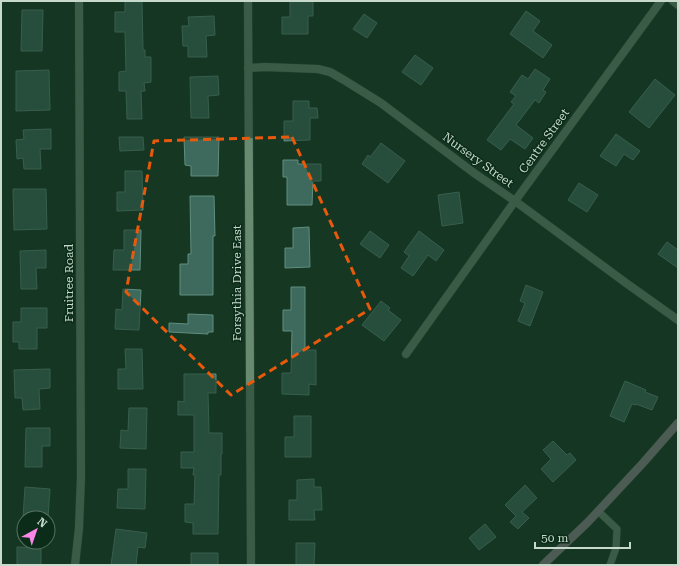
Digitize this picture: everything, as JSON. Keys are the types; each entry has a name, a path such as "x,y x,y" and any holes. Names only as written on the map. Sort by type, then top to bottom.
{"main road":[{"path":"543,565 588,522 678,423"}],"street":[{"name":"Fruitree Road","path":"75,565 79,528 81,477 79,1"},
{"name":"Forsythia Drive East","path":"248,1 250,565"},
{"name":"Centre Street","path":"406,354 515,201 661,1"},
{"path":"673,1 678,5"},
{"name":"Nursery Street","path":"248,68 265,67 318,69 330,72 344,80 381,103 474,174 515,201 678,320"}],"lane":[{"path":"598,511 617,529 616,548 610,565"}],"highlighted area":[{"path":"292,137 370,309 231,395 126,292 154,141"}],"building":[{"path":"125,1 142,1 143,50 145,50 145,57 151,57 151,82 144,83 145,91 141,91 142,119 127,119 126,91 119,91 119,72 126,71 125,32 115,32 115,12 125,12"},
{"path":"290,1 313,1 313,16 308,16 308,34 282,34 282,17 290,17"},
{"path":"22,10 43,10 42,51 21,51"},
{"path":"526,11 540,21 533,31 552,45 543,58 510,34"},
{"path":"364,14 377,23 367,38 353,29"},
{"path":"214,16 215,35 206,36 207,57 188,57 188,46 183,46 182,26 189,26 188,17"},
{"path":"415,55 433,68 421,85 402,72"},
{"path":"535,69 550,79 543,90 546,92 539,103 535,100 516,125 533,138 525,149 510,139 501,150 487,140 514,104 511,102 516,96 510,92 522,75 528,79"},
{"path":"49,70 50,110 16,111 16,71"},
{"path":"218,76 219,95 208,96 209,118 191,118 190,77"},
{"path":"655,79 675,95 649,128 629,112"},
{"path":"293,101 309,101 309,108 317,108 318,118 310,118 310,140 284,141 284,121 293,121"},
{"path":"51,129 51,149 40,149 41,169 24,169 23,158 17,159 16,140 24,139 23,130"},
{"path":"616,134 640,151 633,160 624,154 616,166 600,156"},
{"path":"119,137 143,137 144,150 120,151"},
{"path":"184,137 219,137 218,176 191,176 191,166 185,165"},
{"path":"381,143 405,161 388,183 362,164 368,155 370,157"},
{"path":"283,160 298,160 298,164 321,164 321,181 313,181 312,205 287,205 287,177 283,177"},
{"path":"125,171 142,171 143,210 117,211 117,192 125,192"},
{"path":"579,183 598,195 587,212 568,200"},
{"path":"13,189 46,189 47,229 14,230"},
{"path":"459,192 463,223 442,226 438,195"},
{"path":"190,196 214,196 215,236 213,236 213,295 180,295 180,264 188,264 188,254 191,254"},
{"path":"309,227 310,267 285,268 285,248 293,248 293,228"},
{"path":"124,230 141,230 140,270 113,270 114,250 124,250"},
{"path":"370,231 389,245 380,258 360,244"},
{"path":"419,231 444,250 436,261 428,255 413,276 401,268 409,256 404,252"},
{"path":"667,242 678,250 678,268 658,254"},
{"path":"46,250 46,268 36,268 37,289 21,289 20,251"},
{"path":"526,285 543,292 530,326 518,321 525,303 520,301"},
{"path":"291,287 305,287 305,350 316,350 316,385 309,384 309,395 282,394 282,373 291,373 292,331 283,331 283,310 291,310"},
{"path":"123,289 141,290 139,330 115,329 116,309 122,310"},
{"path":"381,301 390,308 388,310 401,320 384,341 362,325"},
{"path":"21,308 47,308 47,328 37,328 37,349 19,349 19,342 13,342 13,322 21,322"},
{"path":"188,314 213,315 213,332 208,332 208,334 169,332 169,323 188,324"},
{"path":"125,349 142,349 143,389 118,389 118,369 126,369"},
{"path":"50,369 50,388 39,389 40,409 23,410 22,398 15,398 14,370"},
{"path":"184,374 216,374 216,393 208,393 209,433 222,433 221,475 219,475 218,534 193,534 193,523 185,522 185,504 194,504 195,475 193,475 194,468 181,468 181,452 194,452 194,415 178,415 178,401 184,402"},
{"path":"625,381 658,397 652,410 632,404 624,422 610,416"},
{"path":"129,408 147,408 146,449 120,448 121,430 128,431"},
{"path":"294,416 311,416 311,457 285,457 285,437 294,437"},
{"path":"26,428 50,428 50,446 42,446 42,467 25,467"},
{"path":"553,441 567,455 570,453 576,460 553,482 541,469 551,459 543,450"},
{"path":"128,469 146,469 145,509 117,508 118,489 128,489"},
{"path":"314,479 314,487 321,487 322,510 314,510 315,520 289,520 289,500 297,500 297,480"},
{"path":"525,485 537,498 522,512 529,518 518,529 510,522 516,516 505,505"},
{"path":"25,487 50,489 49,510 24,510"},
{"path":"485,524 496,537 479,550 469,538"},
{"path":"116,529 147,533 145,548 138,547 136,565 111,565"},
{"path":"296,543 315,543 314,565 296,565"},
{"path":"17,550 41,550 41,565 17,565"},
{"path":"191,553 218,553 218,565 191,565"}]}
